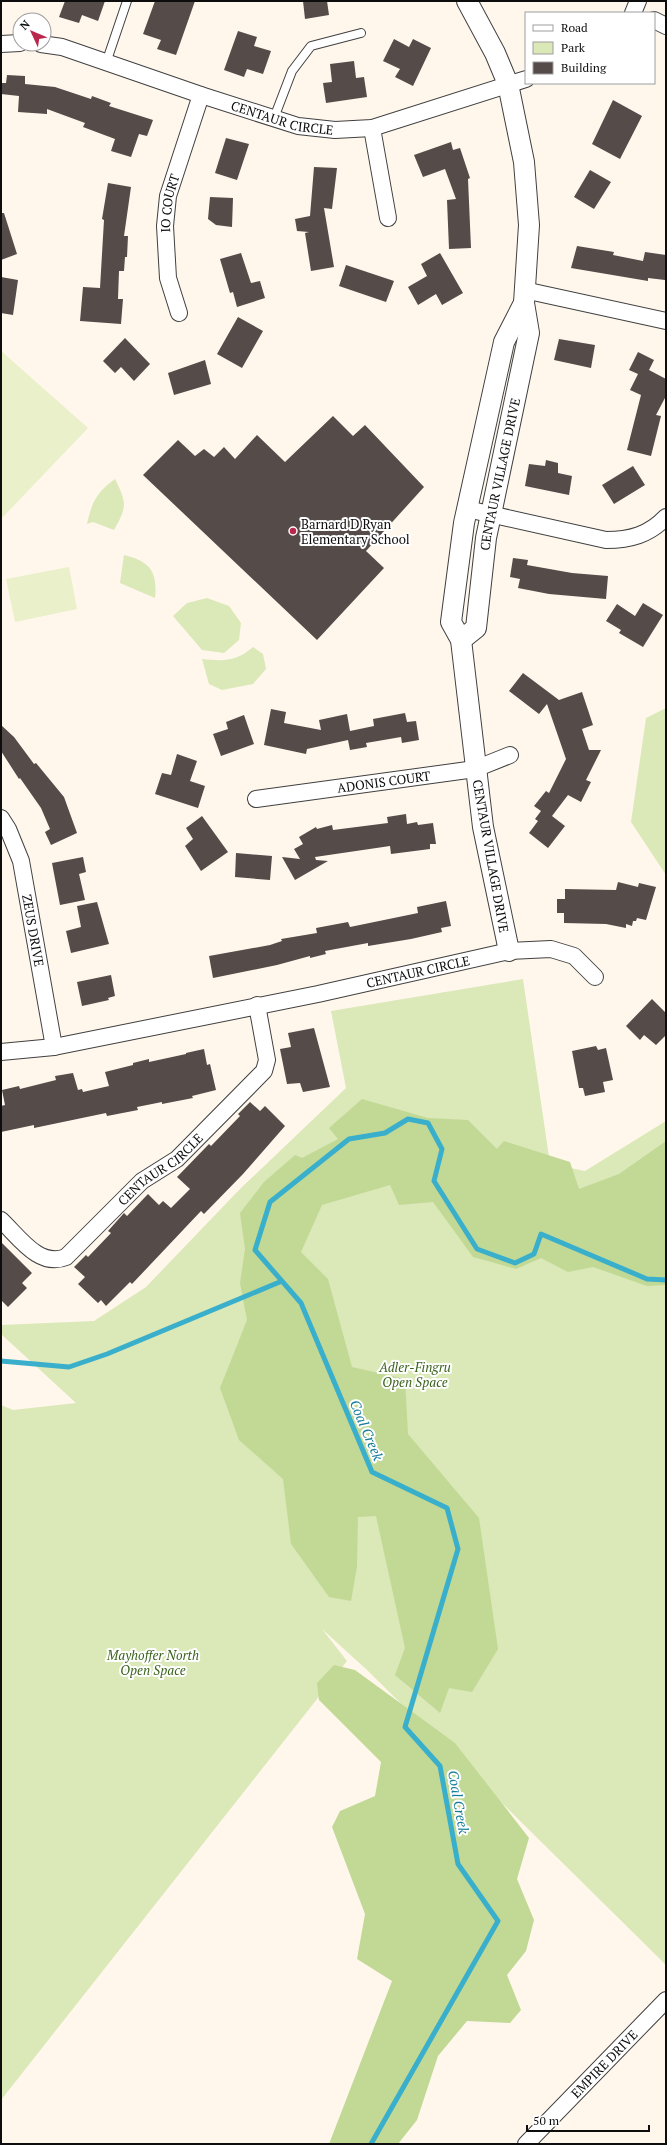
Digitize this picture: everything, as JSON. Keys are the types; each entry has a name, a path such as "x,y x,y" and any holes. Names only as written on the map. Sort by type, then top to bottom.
{"street":[{"name":"CENTAUR VILLAGE DRIVE","path":"461,640 476,628 483,553 529,333 524,296 529,225 517,81 495,53 466,1"},
{"path":"655,20 666,26"},
{"path":"1,44 12,43"},
{"name":"CENTAUR CIRCLE","path":"52,46 62,47 201,96 298,126 335,130 372,128 517,81"},
{"name":"IO COURT","path":"179,314 168,278 166,218 168,196 201,96"},
{"path":"372,128 388,218"},
{"name":"CENTAUR VILLAGE DRIVE","path":"509,951 483,827 461,640 451,622 459,549 504,342 524,296"},
{"path":"524,296 666,321"},
{"path":"467,509 606,540 625,540 644,534 659,525 666,517"},
{"name":"ADONIS COURT","path":"256,799 475,769 510,755"},
{"name":"ZEUS DRIVE","path":"1,818 8,829 21,861 54,1047"},
{"name":"CENTAUR CIRCLE","path":"1,1052 54,1047 257,1005 348,988 509,951 551,949 574,956 595,977"},
{"name":"CENTAUR CIRCLE","path":"1,1220 39,1257 53,1261 66,1257 142,1181 177,1159 264,1071 267,1060 257,1005"},
{"name":"EMPIRE DRIVE","path":"526,2144 666,2000"}],"lane":[{"path":"106,63 127,1"},
{"path":"274,118 292,72 311,46 361,33"}],"green space":[{"path":"1,351 88,428 1,519"},
{"path":"115,479 122,494 124,505 121,516 114,530 93,522 87,524 96,498 103,489"},
{"path":"124,555 140,560 150,569 155,581 155,598 120,583"},
{"path":"69,567 77,609 15,622 6,579"},
{"path":"207,598 229,606 241,623 239,640 224,653 202,650 173,616 187,603"},
{"path":"253,647 263,654 266,669 253,684 222,690 209,684 202,659 223,660 235,658"},
{"path":"666,708 666,875 631,822 646,718"},
{"name":"Adler-Fingru Open Space","path":"523,979 550,1164 585,1171 666,1121 666,1965 367,1670 322,1629 347,1661 1,2100 1,1405 13,1410 76,1403 1,1334 1,1325 94,1321 146,1287 240,1189 346,1088 331,1011"},
{"path":"362,1099 428,1118 468,1120 497,1149 504,1141 570,1162 579,1189 619,1174 666,1141 666,1285 647,1286 593,1267 568,1272 541,1258 516,1269 473,1257 433,1202 399,1205 390,1185 322,1205 301,1252 328,1279 352,1367 405,1379 408,1434 479,1518 498,1649 472,1692 449,1688 440,1713 395,1675 405,1648 376,1516 358,1517 357,1567 351,1601 329,1597 291,1544 283,1479 239,1440 220,1388 247,1320 240,1283 245,1249 240,1213 264,1182 295,1155 302,1158 338,1139 329,1128"},
{"path":"334,1665 355,1670 455,1743 529,1838 517,1879 534,1920 526,1951 507,1975 521,2010 510,2023 467,2021 438,2056 417,2120 398,2144 329,2144 392,1981 357,1959 365,1914 332,1827 340,1811 375,1796 381,1762 319,1700 317,1683"}],"building":[{"path":"65,1 105,1 98,21 82,15 79,23 59,17"},
{"path":"155,1 195,1 176,55 157,49 161,40 143,34"},
{"path":"303,1 327,1 329,15 305,19"},
{"path":"238,31 257,37 254,46 271,51 263,74 247,69 244,77 224,70"},
{"path":"394,39 409,47 413,39 431,48 413,86 395,77 400,69 383,61"},
{"path":"354,61 356,78 364,77 367,97 326,103 323,83 332,82 330,64"},
{"path":"7,75 25,76 25,84 55,87 91,99 92,96 111,103 109,106 153,120 147,136 139,134 131,157 111,151 115,139 83,127 85,123 47,109 47,114 18,112 19,96 1,94 1,83 6,83"},
{"path":"613,100 642,116 620,159 592,144"},
{"path":"226,138 249,144 237,180 215,173"},
{"path":"451,142 453,150 460,148 470,178 468,179 471,248 449,249 447,200 456,199 445,169 423,177 414,155"},
{"path":"314,167 337,168 332,209 324,208 334,267 311,271 305,233 309,232 297,231 295,219 310,216"},
{"path":"590,170 611,182 594,209 574,197"},
{"path":"108,183 131,187 124,236 128,236 127,257 125,257 124,271 119,271 118,299 123,299 121,324 80,321 83,287 100,288 104,220 102,219"},
{"path":"210,197 233,198 232,227 216,225 208,219"},
{"path":"1,213 4,213 17,254 1,260"},
{"path":"577,246 614,252 613,255 643,261 645,252 666,255 665,280 648,278 648,281 571,268"},
{"path":"241,253 251,283 260,281 265,298 237,307 233,292 230,293 220,259"},
{"path":"440,253 463,293 442,305 436,294 418,305 408,287 427,276 421,264"},
{"path":"346,265 394,281 386,302 339,286"},
{"path":"1,277 18,280 13,315 1,313"},
{"path":"238,317 263,331 242,368 217,354"},
{"path":"125,338 150,364 134,381 121,367 115,373 103,361"},
{"path":"559,339 595,345 591,368 554,360"},
{"path":"638,352 654,360 649,370 666,379 666,396 656,415 661,416 651,456 627,450 641,395 630,390 638,374 629,370"},
{"path":"205,360 211,384 174,395 168,373"},
{"name":"Barnard D Ryan Elementary School","path":"333,416 353,436 365,425 424,487 366,551 384,568 317,640 143,475 178,440 195,456 204,449 214,457 224,447 235,459 257,435 285,462"},
{"path":"546,460 558,463 558,473 572,476 569,495 525,486 529,464 545,466"},
{"path":"633,466 645,485 614,504 602,485"},
{"path":"513,558 528,560 527,565 572,573 608,576 606,599 549,594 518,588 520,579 510,577"},
{"path":"643,603 663,615 643,647 619,633 621,630 606,621 617,604 635,616"},
{"path":"523,673 559,700 582,692 593,725 582,729 589,750 601,750 586,780 591,782 581,802 568,795 552,816 565,826 548,848 529,833 538,821 535,819 541,811 534,806 546,791 549,793 566,759 547,704 539,714 509,691"},
{"path":"271,709 286,712 284,723 321,730 319,720 347,714 350,731 374,726 373,719 405,713 407,722 416,721 419,740 402,743 401,737 366,743 367,747 350,750 348,740 307,749 306,754 264,745"},
{"path":"244,715 254,744 221,756 213,734 228,729 226,722"},
{"path":"1,725 14,737 34,764 36,763 64,797 77,833 51,845 45,832 50,829 41,808 20,778 19,779 1,751"},
{"path":"177,754 197,761 190,781 205,786 198,808 155,794 162,773 171,775"},
{"path":"406,814 407,824 417,822 418,825 433,823 436,844 430,844 430,849 391,854 390,846 315,857 316,860 328,861 295,880 282,857 300,859 294,849 303,844 299,837 316,827 317,829 332,825 333,830 388,823 387,817"},
{"path":"202,816 228,852 201,871 185,846 193,839 186,828"},
{"path":"236,853 272,856 270,880 235,877"},
{"path":"83,857 86,872 79,874 85,900 60,905 52,863"},
{"path":"618,882 638,887 639,883 656,887 646,920 637,918 636,921 633,921 632,926 626,924 626,928 606,924 564,923 564,913 557,913 557,899 565,899 565,889 616,890"},
{"path":"446,901 451,926 441,928 442,932 368,946 368,943 325,951 326,954 310,958 310,956 277,965 213,978 209,956 270,945 282,941 281,939 317,933 316,928 348,922 350,927 418,913 417,907"},
{"path":"97,902 109,944 71,953 66,931 81,927 77,906"},
{"path":"111,975 115,996 108,998 109,1000 82,1006 77,982"},
{"path":"652,999 666,1013 666,1035 656,1045 644,1035 640,1040 626,1026"},
{"path":"314,1028 330,1087 303,1092 300,1083 287,1084 280,1049 291,1047 288,1033"},
{"path":"596,1046 598,1050 606,1048 613,1080 603,1082 605,1092 585,1096 583,1088 579,1088 572,1051"},
{"path":"204,1049 207,1065 210,1064 216,1090 192,1096 193,1098 137,1107 138,1110 107,1116 106,1113 34,1128 34,1125 1,1132 1,1106 5,1105 2,1090 19,1086 20,1089 56,1080 55,1076 73,1073 78,1090 82,1089 83,1092 109,1086 105,1072 133,1065 133,1063 149,1059 149,1062"},
{"path":"250,1102 260,1111 265,1106 285,1126 243,1174 204,1214 201,1211 132,1284 130,1282 106,1306 101,1300 98,1303 78,1284 85,1277 74,1267 86,1255 88,1257 111,1233 108,1231 124,1213 127,1216 148,1194 159,1205 163,1201 171,1208 190,1189 177,1177 209,1144 211,1146 240,1116 238,1114"},
{"path":"1,1242 32,1273 22,1283 27,1288 8,1307 1,1300"}],"waterway":[{"name":"Coal Creek","path":"371,2144 498,1921 458,1864 440,1766 405,1727 458,1549 447,1508 372,1472 301,1303 255,1250 270,1202 349,1139 385,1133 408,1119 428,1123 442,1149 434,1181 477,1249 515,1263 534,1254 541,1234 647,1279 666,1280"},
{"path":"1,1361 69,1367 107,1354 282,1281"}],"place":[{"name":"Barnard D Ryan Elementary School","path":"293,531"}],"park label":[{"name":"Mayhoffer North Open Space","path":"153,1662"}]}
